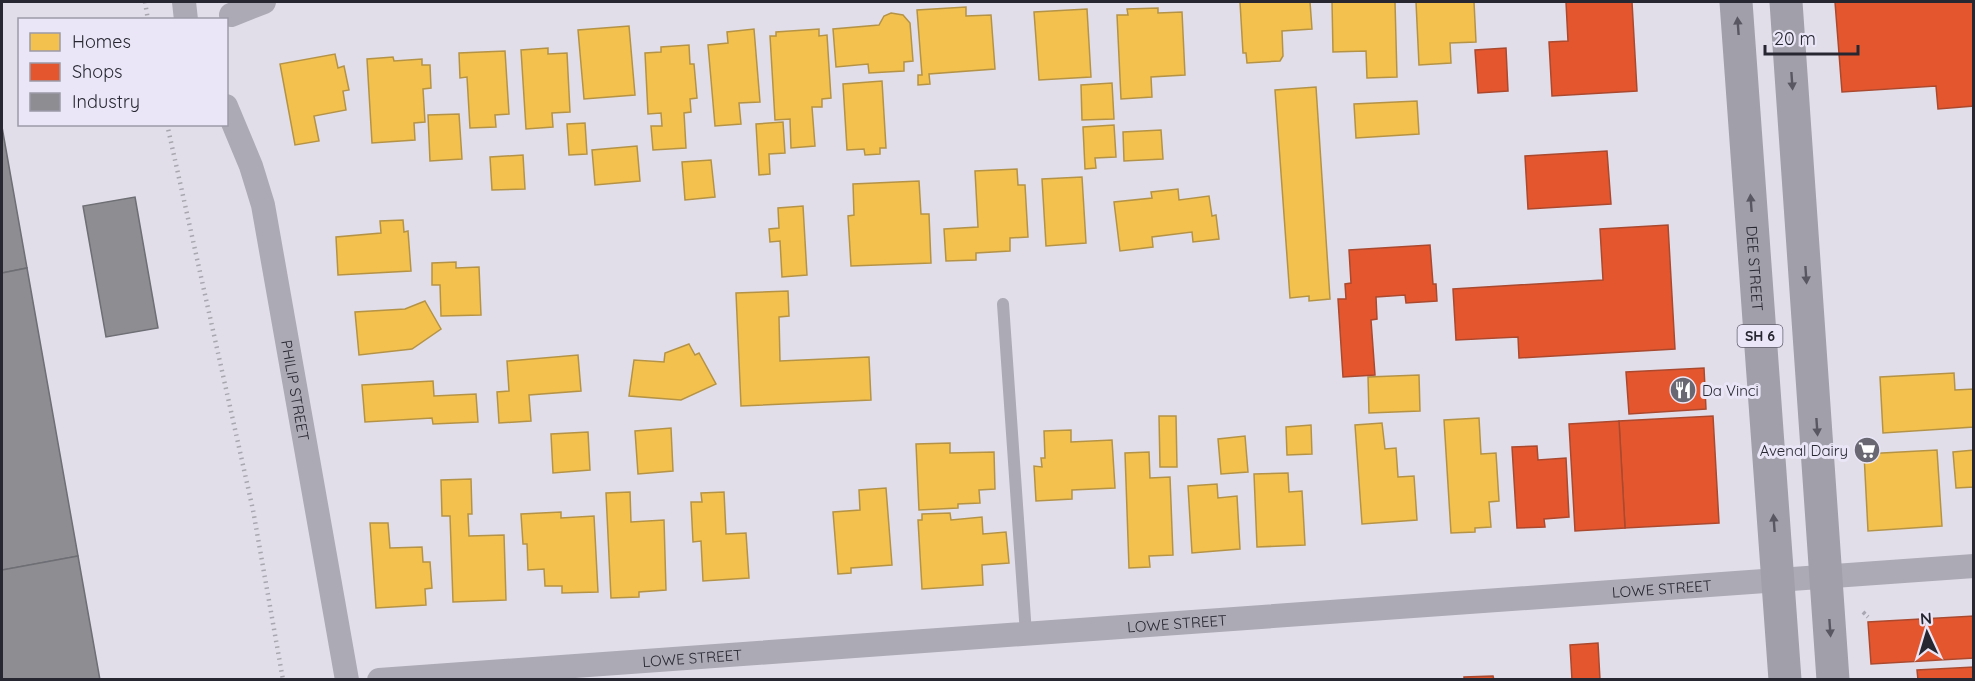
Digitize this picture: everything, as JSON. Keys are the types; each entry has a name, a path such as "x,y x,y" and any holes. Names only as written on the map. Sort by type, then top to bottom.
{"main road":[{"name":"DEE STREET","path":"1736,2 1785,680"},
{"path":"1786,2 1833,680"}],"street":[{"path":"229,13 264,2"},
{"name":"PHILIP STREET","path":"228,111 251,166 263,205 346,680"},
{"name":"LOWE STREET","path":"379,680 1974,566"}],"lane":[{"path":"1003,304 1026,634"}],"path":[{"path":"1863,612 1868,617"}],"building: Homes":[{"path":"1240,2 1310,2 1312,29 1282,31 1283,56 1280,61 1247,63 1246,53 1243,53"},
{"path":"1332,2 1395,2 1397,77 1367,78 1366,51 1333,52"},
{"path":"1416,2 1474,2 1476,42 1450,43 1451,63 1419,65"},
{"path":"966,7 966,16 991,15 995,69 929,74 930,84 918,85 918,75 922,75 917,10"},
{"path":"1158,8 1158,13 1182,12 1185,75 1151,77 1152,97 1121,99 1117,15 1128,15 1127,9"},
{"path":"1087,9 1091,77 1039,80 1034,12"},
{"path":"891,13 903,15 910,23 913,61 904,62 904,71 869,73 868,64 836,67 833,29 879,25 884,16"},
{"path":"629,26 635,95 584,99 578,30"},
{"path":"754,29 760,102 739,103 741,124 715,126 708,45 728,43 727,32"},
{"path":"819,29 819,36 827,35 831,98 822,99 822,107 812,107 815,146 791,148 790,119 775,120 770,36 776,36 776,32"},
{"path":"689,45 690,64 694,64 697,98 690,99 691,112 684,113 686,148 653,150 651,126 662,126 661,113 648,114 645,53 661,52 661,47"},
{"path":"548,48 548,54 567,53 570,112 552,113 553,127 526,129 521,50"},
{"path":"505,51 509,114 495,115 496,127 470,128 467,77 460,78 459,53"},
{"path":"335,54 338,68 344,66 349,90 343,91 346,110 314,116 319,141 295,145 280,64"},
{"path":"393,57 394,61 422,59 422,65 430,65 431,88 423,89 425,122 414,123 415,140 372,143 367,59"},
{"path":"882,81 886,148 880,148 880,154 865,155 864,149 847,150 843,84"},
{"path":"1112,83 1114,119 1082,120 1081,85"},
{"path":"1316,87 1330,299 1309,301 1309,296 1290,298 1275,90"},
{"path":"1417,101 1419,134 1356,138 1354,104"},
{"path":"459,114 462,159 430,161 428,115"},
{"path":"783,122 785,153 769,154 770,174 759,175 756,124"},
{"path":"585,123 587,154 569,155 567,124"},
{"path":"1114,125 1116,157 1095,158 1096,168 1085,169 1083,127"},
{"path":"1161,130 1163,159 1124,161 1123,132"},
{"path":"637,146 640,181 595,185 592,150"},
{"path":"523,155 525,189 492,190 490,157"},
{"path":"711,160 715,197 685,200 682,162"},
{"path":"1017,169 1018,185 1025,185 1028,237 1010,238 1010,251 976,253 976,260 946,261 944,229 978,227 975,171"},
{"path":"1082,177 1086,243 1046,246 1042,179"},
{"path":"919,181 921,214 929,214 931,263 851,266 848,216 854,215 853,184"},
{"path":"1178,189 1179,200 1209,196 1212,216 1216,215 1219,239 1193,242 1192,232 1152,237 1153,247 1120,251 1114,202 1152,198 1151,192"},
{"path":"803,206 807,275 782,277 780,241 770,242 769,229 779,228 778,208"},
{"path":"403,220 404,232 408,231 411,271 338,275 336,237 381,233 380,221"},
{"path":"456,262 456,268 479,267 481,315 441,316 440,285 432,285 432,263"},
{"path":"788,291 789,316 779,317 780,361 869,357 871,400 741,406 736,293"},
{"path":"425,301 441,329 412,349 359,355 355,312 405,309"},
{"path":"689,344 695,355 699,353 716,384 681,400 629,396 634,360 664,362 665,353"},
{"path":"578,355 581,391 529,395 531,421 499,423 497,392 509,391 507,361"},
{"path":"1954,373 1955,390 1974,389 1974,427 1883,433 1880,377"},
{"path":"1419,375 1420,411 1369,413 1368,377"},
{"path":"433,381 434,396 476,394 478,422 433,424 432,418 365,422 362,385"},
{"path":"1159,416 1176,416 1177,467 1160,467"},
{"path":"1479,418 1481,454 1496,453 1499,501 1489,502 1491,527 1475,528 1475,532 1451,533 1444,420"},
{"path":"1382,423 1385,449 1396,448 1398,477 1414,476 1417,520 1362,524 1355,425"},
{"path":"1311,425 1312,454 1287,455 1286,427"},
{"path":"671,428 673,471 638,474 635,431"},
{"path":"1071,430 1071,442 1112,440 1115,488 1072,490 1072,499 1036,501 1034,466 1042,467 1041,458 1045,458 1044,431"},
{"path":"588,432 590,470 553,473 551,434"},
{"path":"1245,436 1248,472 1221,474 1218,439"},
{"path":"950,443 950,453 994,452 995,489 979,490 980,503 958,504 958,508 919,510 916,444"},
{"path":"1937,450 1942,526 1868,531 1864,454"},
{"path":"1974,450 1974,487 1956,488 1953,452"},
{"path":"1149,452 1150,478 1170,477 1173,555 1149,556 1150,567 1129,568 1125,453"},
{"path":"1288,473 1289,492 1302,491 1305,545 1257,547 1254,474"},
{"path":"471,479 472,514 468,514 469,536 504,535 506,600 453,602 450,516 442,516 441,480"},
{"path":"1217,484 1218,498 1237,496 1240,549 1192,553 1188,486"},
{"path":"886,488 892,565 851,568 851,573 838,574 833,512 860,510 859,490"},
{"path":"630,492 631,522 664,520 666,590 639,592 639,597 611,598 606,493"},
{"path":"724,492 726,534 746,533 749,578 703,581 701,541 693,542 691,502 702,502 701,493"},
{"path":"561,512 561,518 594,516 598,592 562,593 562,586 545,586 544,569 528,570 527,544 523,544 521,514"},
{"path":"950,513 951,520 982,517 983,534 1006,532 1009,563 982,565 983,585 922,589 918,520 922,520 922,514"},
{"path":"370,523 388,523 390,548 422,547 423,562 430,562 432,588 425,589 426,605 376,608"}],"building: Shops":[{"path":"1566,2 1632,2 1637,91 1552,96 1549,42 1568,41"},
{"path":"1835,2 1974,2 1974,106 1938,109 1936,86 1842,92"},
{"path":"1506,48 1508,91 1478,93 1475,50"},
{"path":"1607,151 1611,204 1528,209 1525,156"},
{"path":"1668,225 1675,349 1519,358 1518,337 1456,340 1453,289 1603,280 1600,229"},
{"path":"1430,245 1433,284 1436,284 1437,301 1406,303 1405,295 1376,297 1377,319 1371,320 1375,375 1343,377 1338,299 1346,299 1345,284 1351,283 1349,250"},
{"path":"1704,368 1706,409 1629,414 1626,372"},
{"path":"1713,416 1719,523 1625,528 1619,421"},
{"path":"1619,421 1625,528 1575,531 1569,424"},
{"path":"1537,446 1538,460 1566,458 1569,517 1544,519 1545,527 1517,528 1512,447"},
{"path":"1974,616 1974,658 1871,664 1868,622"},
{"path":"1598,643 1600,680 1572,680 1570,645"},
{"path":"1974,667 1974,680 1918,680 1917,670"},
{"path":"1493,676 1494,680 1464,680 1464,677"}],"building: Industry":[{"path":"2,127 27,268 2,273"},
{"path":"135,197 158,328 106,337 83,206"},
{"path":"27,268 78,556 2,570 2,273"},
{"path":"78,556 100,680 2,680 2,570"}],"railway":[{"path":"145,2 148,18"},
{"path":"167,126 253,510 283,680"}],"place":[{"name":"Da Vinci","path":"1683,390"},
{"name":"Avenal Dairy","path":"1867,450"}]}
